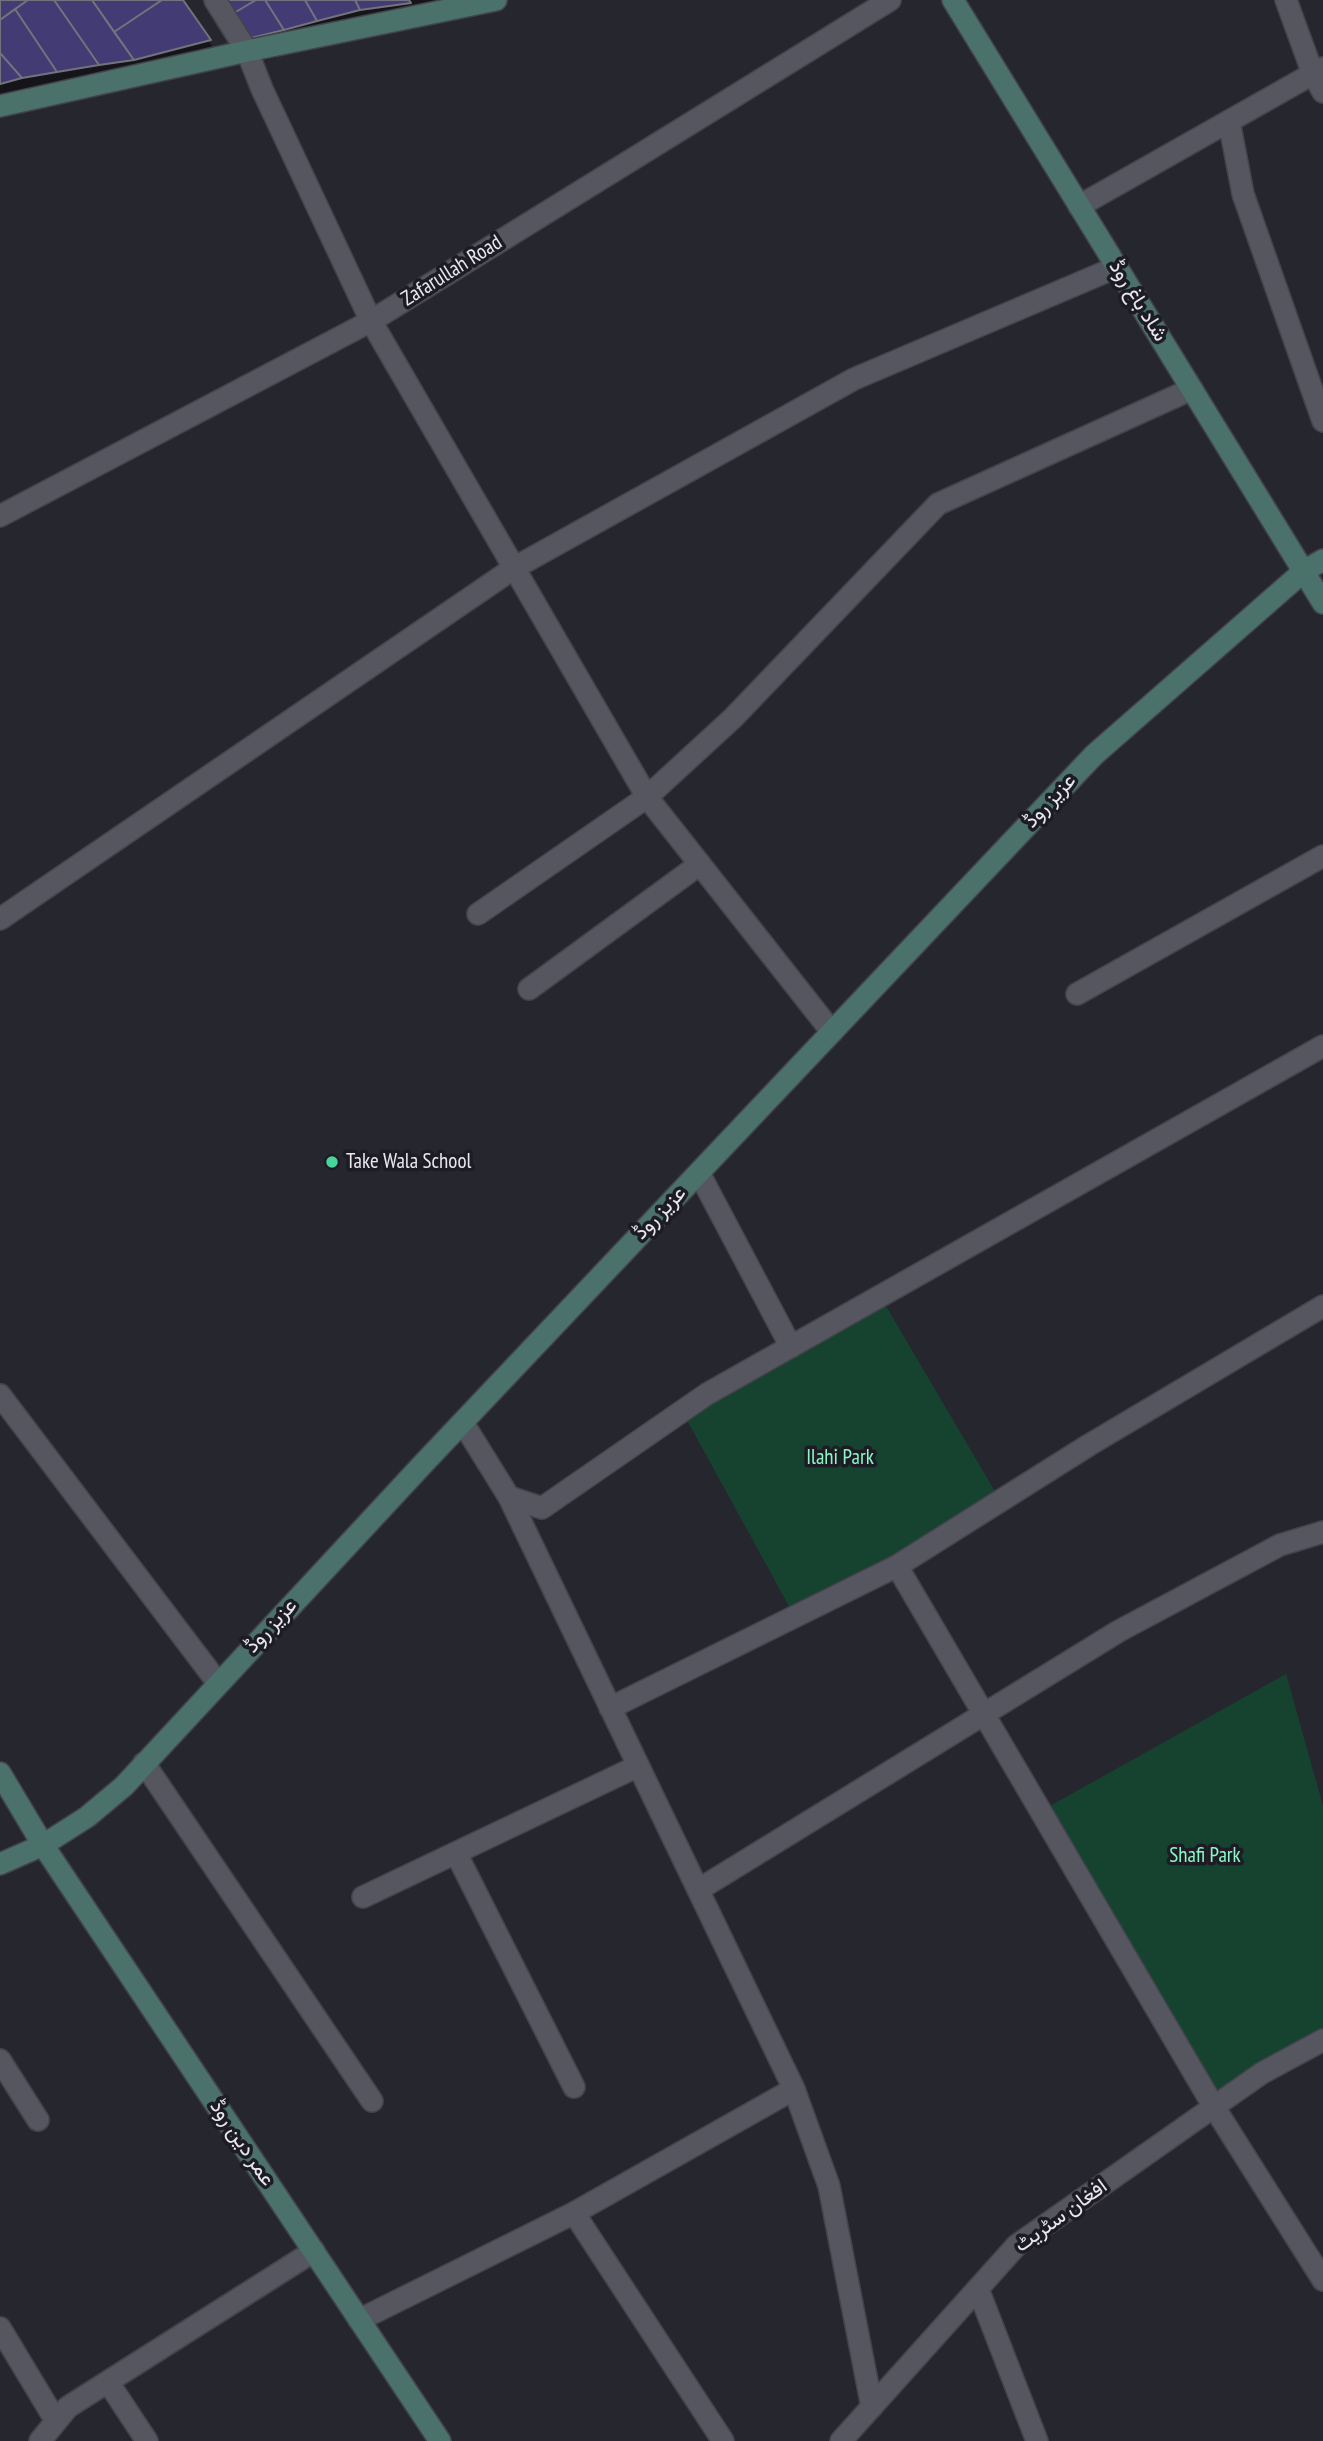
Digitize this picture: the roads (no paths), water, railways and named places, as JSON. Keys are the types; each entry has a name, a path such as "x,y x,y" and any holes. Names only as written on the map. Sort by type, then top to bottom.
{"main road":[{"path":"0,106 473,2 496,0"},
{"name":"شاد باغ روڈ","path":"953,0 1323,603"},
{"name":"عزیز روڈ","path":"0,1864 43,1845 87,1817 124,1786 218,1683 1094,755 1304,571 1323,560"},
{"name":"عمر دین روڈ","path":"0,1773 43,1845 440,2441"}],"street":[{"path":"215,0 247,51 262,89 371,321 647,797 832,1032"},
{"name":"Zafarullah Road","path":"0,516 371,321 890,0"},
{"path":"1079,206 1229,121 1320,78 1286,0"},
{"path":"1229,121 1244,194 1323,421"},
{"path":"0,919 514,568 854,379 1117,267"},
{"path":"478,914 647,797 733,718 938,504 1192,388"},
{"path":"1077,994 1323,856"},
{"path":"529,989 700,864"},
{"path":"509,1497 542,1508 707,1394 1323,1046"},
{"path":"699,1173 791,1347"},
{"path":"610,1708 897,1566 1088,1445 1323,1306"},
{"path":"0,1395 218,1683"},
{"path":"463,1423 509,1497 794,2089 829,2186 872,2407"},
{"path":"698,1890 1119,1630 1280,1545 1323,1532"},
{"path":"897,1566 1214,2107 1323,2280"},
{"path":"144,1763 372,2101"},
{"path":"363,1897 638,1766"},
{"path":"456,1853 574,2087"},
{"name":"افغان سٹریٹ","path":"841,2441 1017,2245 1262,2073 1323,2040"},
{"path":"0,2060 38,2120"},
{"path":"359,2320 574,2213 794,2089"},
{"path":"574,2213 723,2441"},
{"path":"40,2441 68,2407 314,2251"},
{"path":"978,2289 1037,2441"},
{"path":"0,2328 57,2421"},
{"path":"107,2382 147,2441"}],"place":[{"name":"Take Wala School","path":"332,1162"}],"park label":[{"name":"Ilahi Park","path":"840,1458"},
{"name":"Shafi Park","path":"1205,1856"}]}
